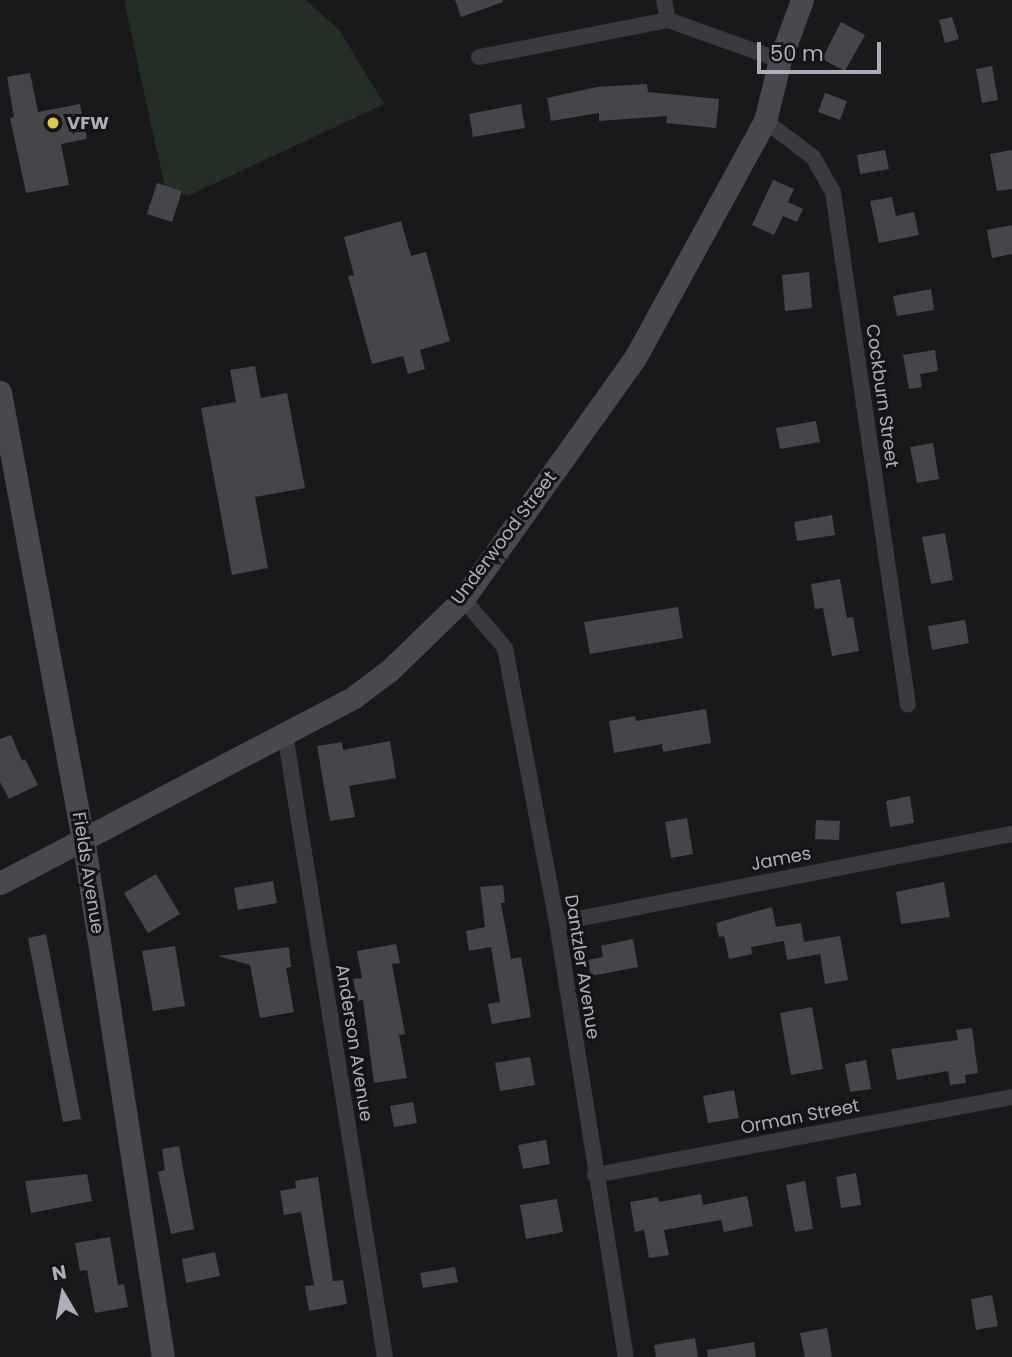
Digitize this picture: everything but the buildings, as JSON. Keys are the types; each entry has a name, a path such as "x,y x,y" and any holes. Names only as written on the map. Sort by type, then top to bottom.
{"street":[{"path":"664,0 668,20"},
{"name":"Underwood Street","path":"0,883 244,752 285,734 354,697 390,670 463,599 635,358 765,121 780,60 802,0"},
{"path":"479,57 668,20 780,60"},
{"name":"Cockburn Street","path":"765,121 813,157 833,192 908,705"},
{"name":"Fields Avenue","path":"0,392 83,838 163,1357"},
{"name":"Dantzler Avenue","path":"463,599 505,648 557,923 626,1357"},
{"name":"Anderson Avenue","path":"285,734 385,1357"},
{"name":"James","path":"557,923 1012,834"},
{"name":"Orman Street","path":"595,1175 1012,1097"}],"shaded area":[{"path":"124,0 306,0 340,31 384,104 188,196 165,188"}],"place":[{"name":"VFW","path":"53,123"}]}
